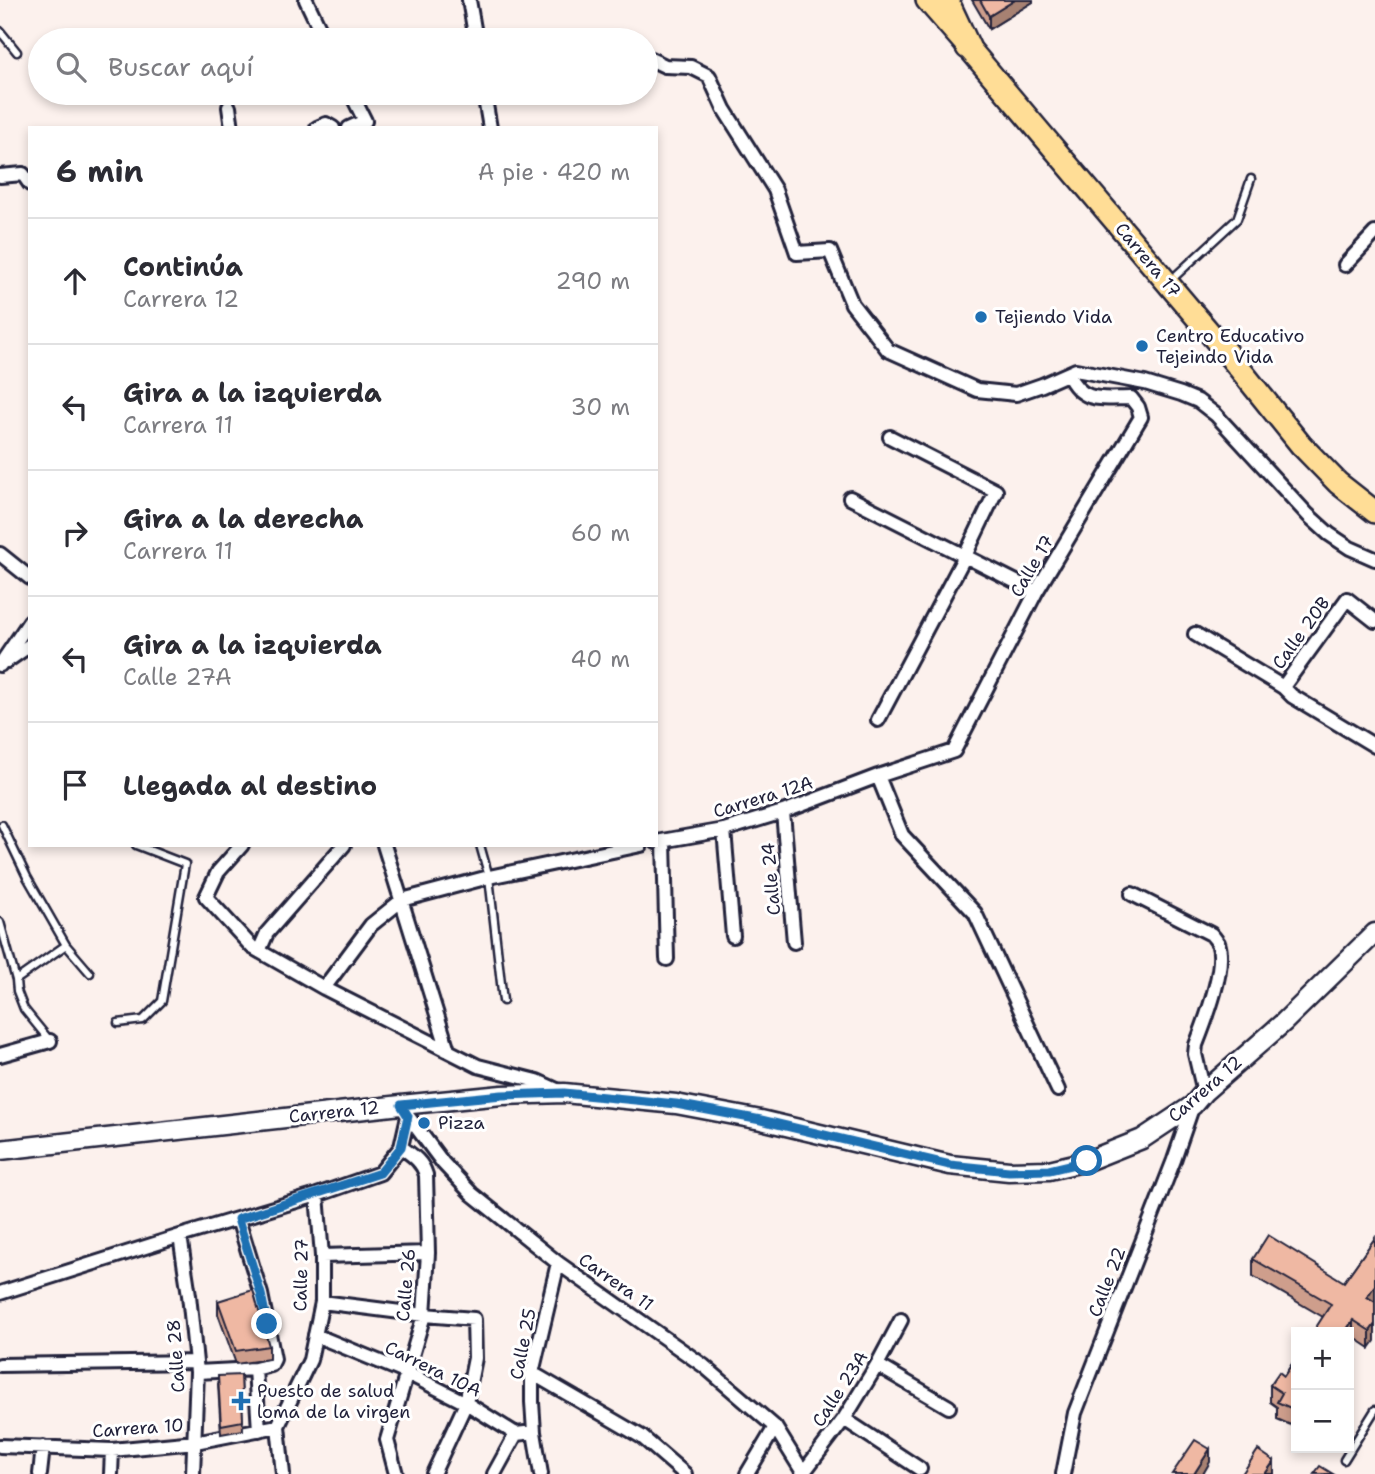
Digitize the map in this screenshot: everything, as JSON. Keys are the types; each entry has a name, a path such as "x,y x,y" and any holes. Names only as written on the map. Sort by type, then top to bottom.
{"highway":[{"path":"946,0 968,47"}],"main road":[{"name":"Carrera 17","path":"927,0 1231,358 1301,445 1338,483 1375,512"}],"street":[{"path":"306,0 319,28"},
{"path":"469,0 474,28"},
{"path":"658,63 665,66 691,67 709,76 724,109 775,190 797,253 830,251 852,304 888,350 977,390 1016,394 1076,370 1145,383 1198,401 1216,415 1322,527 1350,548 1375,559"},
{"path":"354,126 365,121 357,105"},
{"path":"486,105 490,126"},
{"path":"229,107 232,126"},
{"path":"0,176 23,174 28,181"},
{"path":"1345,265 1375,233"},
{"name":"Calle 17","path":"878,776 954,751 1036,592 1141,416 1138,407 1130,398 1088,398 1074,387 1068,374"},
{"path":"878,720 965,556 996,491 890,437"},
{"path":"850,498 1036,592"},
{"path":"0,554 28,576"},
{"name":"Calle 20B","path":"1288,691 1347,599 1375,621"},
{"path":"0,665 28,624"},
{"path":"1195,634 1375,746"},
{"path":"0,665 28,646"},
{"path":"878,776 902,835 975,912 1058,1090"},
{"name":"Carrera 12A","path":"660,841 724,830 783,812 878,776"},
{"name":"Calle 24","path":"783,812 794,942"},
{"path":"724,830 733,936"},
{"path":"660,841 667,959"},
{"path":"240,847 218,872 206,897 252,947 324,988 478,1066 537,1081 564,1093"},
{"path":"259,951 267,933 342,847"},
{"path":"385,847 448,1051"},
{"path":"324,988 371,925 402,900 489,877 632,847"},
{"path":"1132,894 1212,934 1218,944 1220,957 1216,990 1196,1045 1198,1098"},
{"name":"Carrera 12","path":"0,1150 405,1111 502,1095 564,1093 676,1104 761,1120 950,1165 1009,1171 1049,1170 1087,1161 1142,1139 1198,1098 1284,1021 1375,933"},
{"path":"0,1055 50,1041"},
{"name":"Calle 22","path":"1063,1474 1074,1413 1198,1098"},
{"path":"0,1293 380,1173 401,1147 405,1111"},
{"name":"Carrera 11","path":"405,1111 443,1164 472,1194 558,1262 705,1366 775,1427 804,1474"},
{"name":"Calle 26","path":"396,1474 387,1440 424,1315 428,1253 426,1175 418,1159 401,1147"},
{"name":"Calle 27","path":"278,1426 310,1360 322,1302 323,1256 317,1195"},
{"path":"0,1365 255,1369 271,1365 274,1359 261,1294 238,1219"},
{"name":"Calle 28","path":"180,1236 196,1367 193,1474"},
{"path":"323,1256 428,1253"},
{"name":"Calle 25","path":"541,1474 534,1432 532,1373 558,1262"},
{"path":"322,1302 474,1320 475,1358 466,1403 433,1474"},
{"name":"Calle 23A","path":"804,1474 844,1419 901,1320"},
{"name":"Carrera 10A","path":"315,1335 407,1373 466,1403 516,1434"},
{"path":"877,1365 949,1407"},
{"path":"255,1369 259,1430"},
{"path":"532,1373 642,1437 685,1474"},
{"path":"844,1419 920,1469"},
{"path":"278,1426 283,1474"},
{"name":"Carrera 10","path":"0,1446 112,1450 195,1442 278,1426"},
{"path":"747,1474 775,1427"},
{"path":"494,1474 516,1434 534,1432"},
{"path":"40,1474 43,1447"},
{"path":"111,1474 112,1450"}],"lane":[{"path":"0,32 17,52"},
{"path":"1167,283 1237,219 1251,179"},
{"path":"2,825 65,945 90,973"},
{"path":"118,1023 143,1020 162,1001 186,864 141,847"},
{"path":"481,847 489,877 503,1001"},
{"path":"0,922 24,1009 50,1041"},
{"path":"16,980 65,945"},
{"path":"1344,1460 1375,1410"}],"building":[{"path":"980,0 1015,0 989,16"},
{"path":"1268,1235 1344,1282 1375,1238 1375,1285 1367,1297 1375,1302 1375,1324 1370,1331 1353,1320 1348,1327 1316,1327 1331,1304 1253,1259"},
{"path":"253,1290 269,1346 236,1351 218,1301"},
{"path":"1291,1366 1291,1408 1277,1402 1282,1393 1270,1385 1279,1372 1284,1376"},
{"name":"Puesto de salud loma de la virgen","path":"241,1375 243,1421 221,1425 218,1376"},
{"path":"1195,1440 1210,1449 1194,1474 1172,1474"},
{"path":"1258,1450 1274,1461 1265,1474 1242,1474"},
{"path":"1320,1466 1333,1474 1314,1474"}],"place":[{"name":"Tejiendo Vida","path":"981,317"},
{"name":"Centro Educativo Tejeindo Vida","path":"1142,346"},
{"name":"Pizza","path":"424,1123"},
{"name":"Puesto de salud loma de la virgen","path":"241,1401"}],"route":[{"path":"267,1324 261,1294 238,1219 380,1173 401,1147 408,1116 401,1105 502,1095 564,1093 676,1104 761,1120 950,1165 1009,1171 1049,1170 1087,1161"}]}
